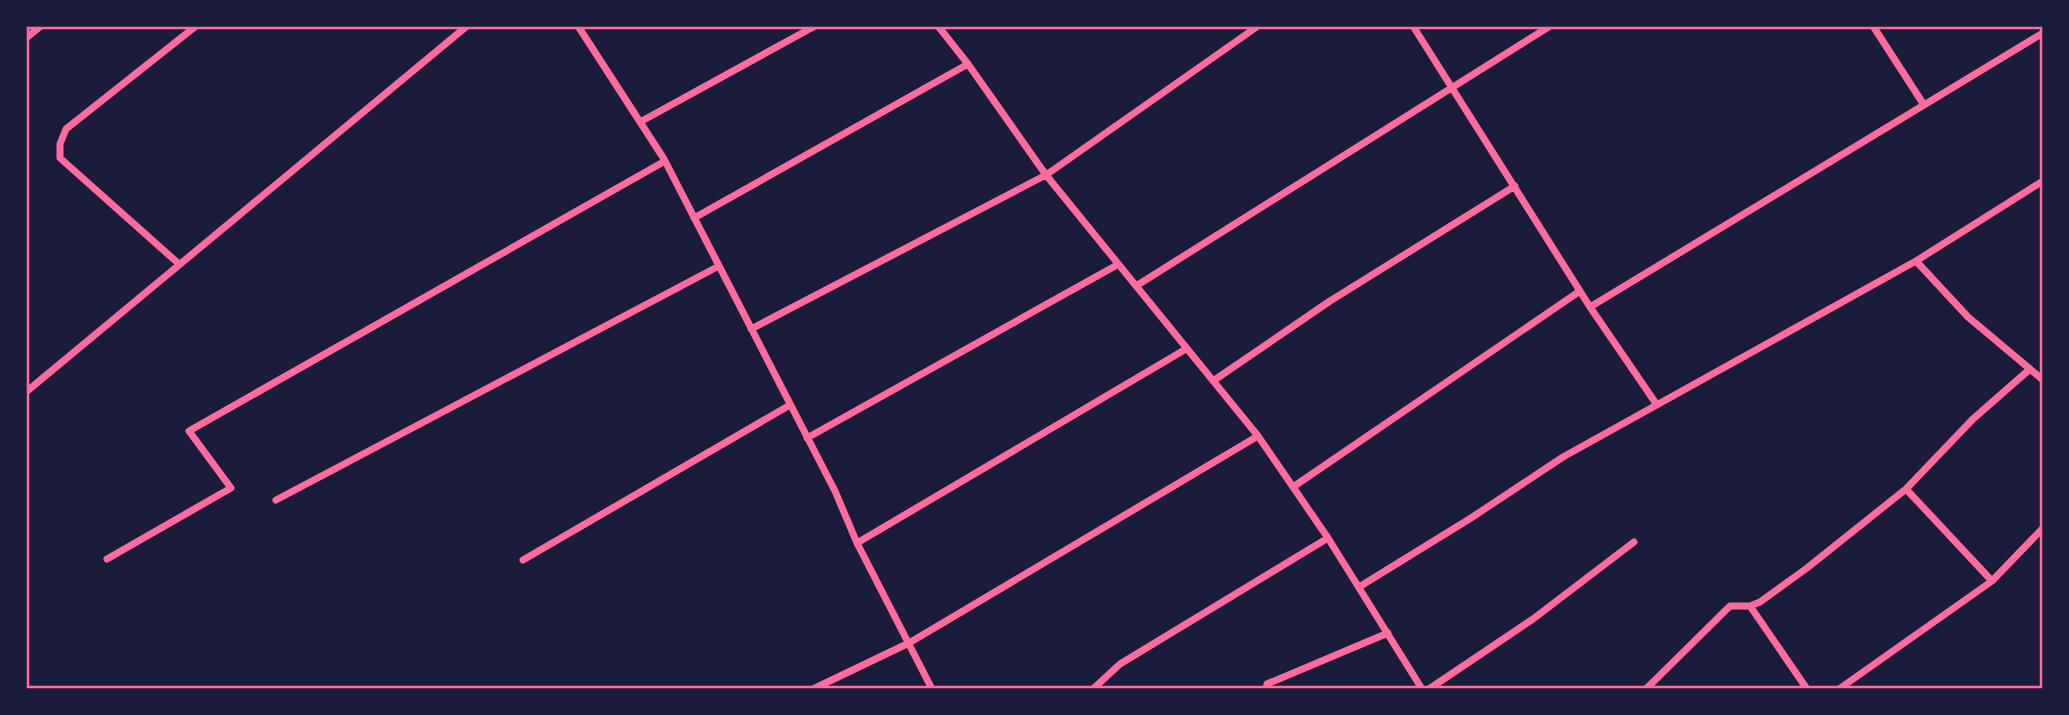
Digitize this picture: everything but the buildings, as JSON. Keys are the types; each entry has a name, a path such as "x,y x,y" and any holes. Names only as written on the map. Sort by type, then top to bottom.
{"street":[{"path":"26,38 41,26"},
{"path":"179,264 60,158 60,144 66,129 196,26"},
{"path":"26,392 467,26"},
{"path":"578,26 665,161 835,491 857,543 932,689"},
{"path":"640,122 814,26"},
{"path":"938,26 1046,175 1258,436 1328,538 1422,689"},
{"path":"751,328 1046,175 1258,26"},
{"path":"1413,26 1590,307 1657,405"},
{"path":"1136,286 1550,26"},
{"path":"1873,26 1924,105"},
{"path":"1590,307 2043,33"},
{"path":"694,218 968,64"},
{"path":"107,559 231,488 188,430 665,161"},
{"path":"1359,587 1563,457 1916,261 2043,181"},
{"path":"1213,381 1330,301 1514,186"},
{"path":"1916,261 1968,317 2043,380"},
{"path":"807,438 1117,265"},
{"path":"276,500 719,266"},
{"path":"1293,487 1580,291"},
{"path":"857,543 1186,349"},
{"path":"1646,689 1730,606 1749,606 1760,602 1906,489 1973,419 2030,369"},
{"path":"523,560 790,405"},
{"path":"813,689 909,643 1258,436"},
{"path":"1906,489 1992,581"},
{"path":"1839,689 1992,581 2043,528"},
{"path":"1093,689 1120,663 1328,538"},
{"path":"1429,689 1533,619 1634,542"},
{"path":"1749,606 1807,689"},
{"path":"1266,689 1267,684 1388,633"}]}
